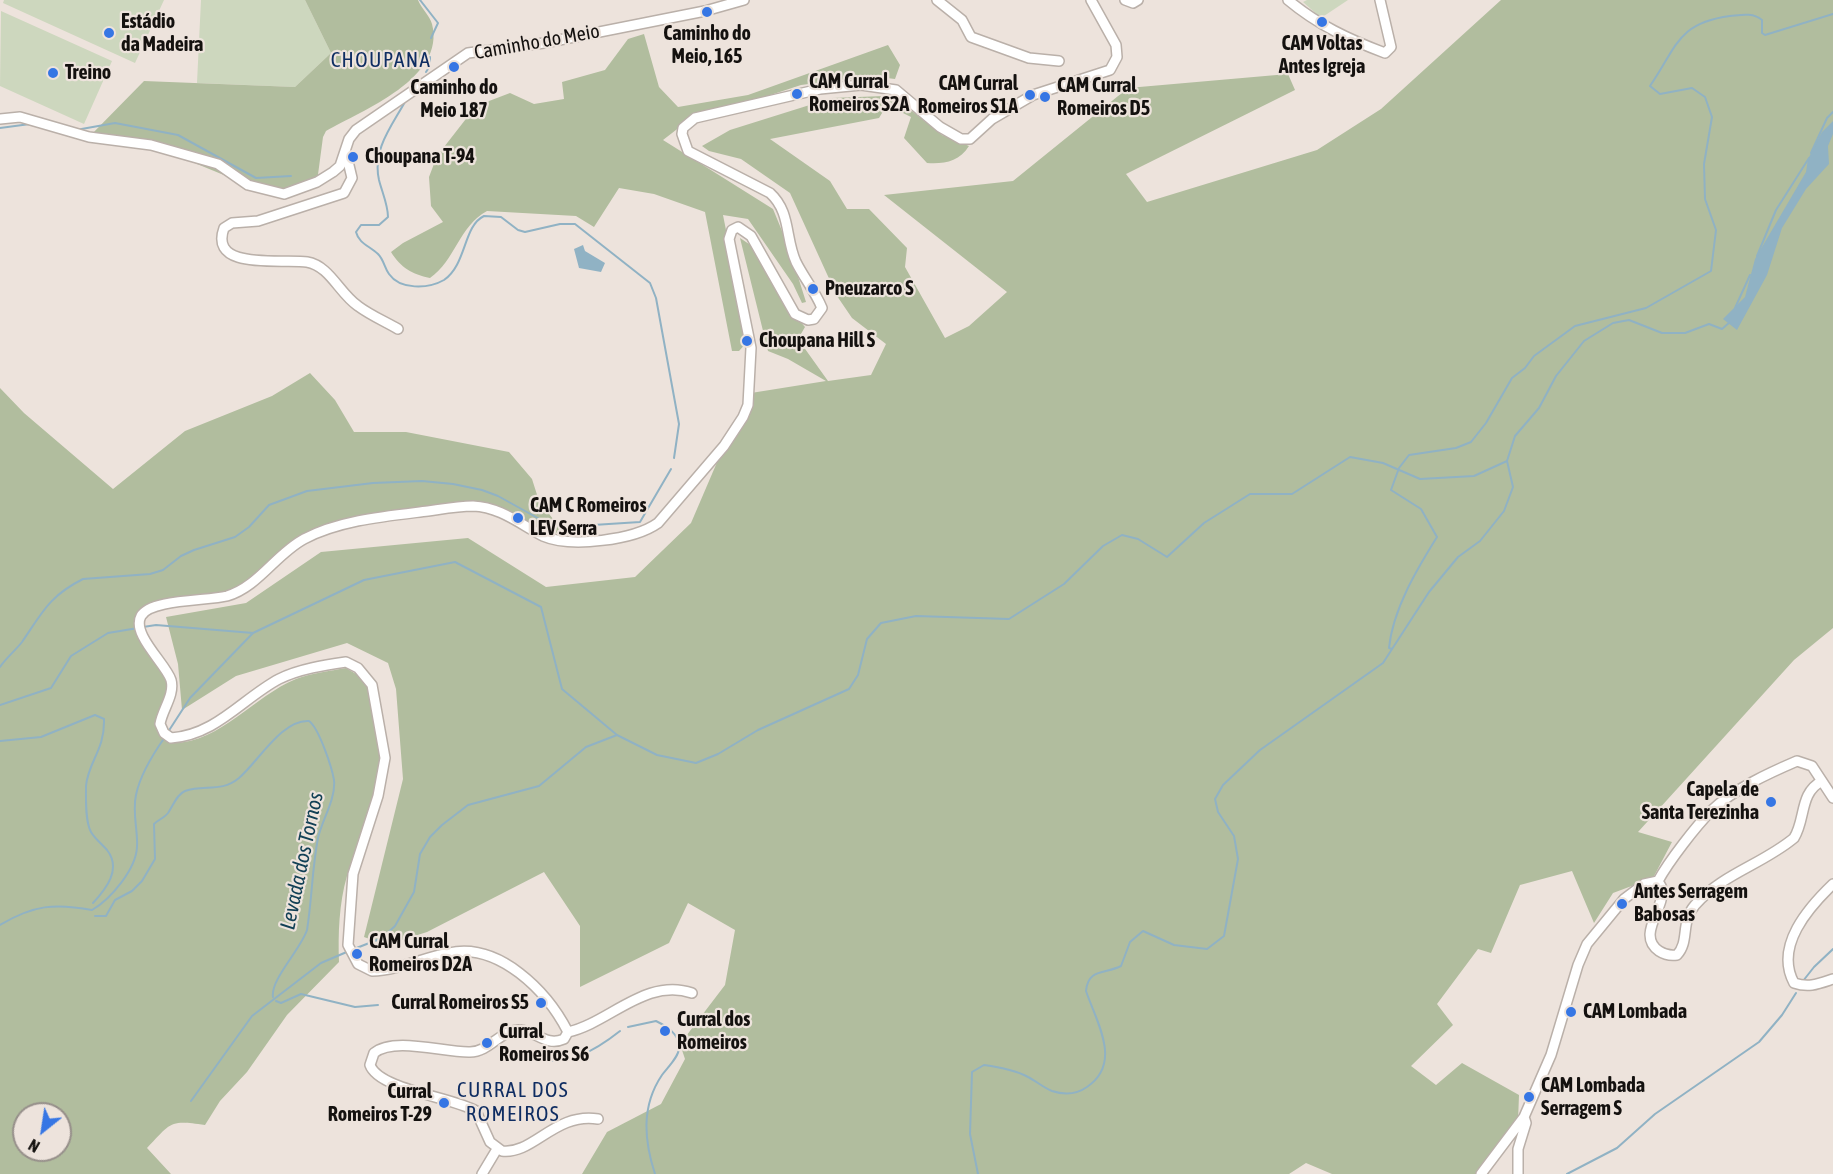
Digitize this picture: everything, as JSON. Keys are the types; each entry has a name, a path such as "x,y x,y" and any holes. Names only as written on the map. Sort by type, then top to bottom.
{"street":[{"name":"Caminho do Meio","path":"0,119 20,117 89,137 151,145 218,164 248,185 284,194 317,182 333,172 346,153 349,139 356,130 468,53 544,43 705,11 744,0"},
{"path":"937,0 962,20 971,37 1029,58 1059,61"},
{"path":"568,1032 555,1012 527,980 516,969 496,958 473,952 450,952 372,971 358,964 350,953 353,874 378,796 385,758 372,685 367,676 346,662 280,678 223,719 174,738 164,733 161,718 170,694 171,681 143,638 139,622 148,608 229,595 248,584 305,538 371,518 471,506 489,508 552,539 570,541 629,537 645,532 658,523 724,446 748,405 751,348 744,305 730,253 729,239 732,230 738,227 752,236 795,314 802,318 814,319 822,308 795,261 784,208 770,193 688,151 682,134 688,122 695,118 820,89 861,85 896,90 940,127 961,139 970,139 992,119 1033,95 1110,70 1117,57 1116,45 1091,0"},
{"path":"1125,0 1132,3 1138,0"},
{"path":"1288,0 1311,20 1348,39 1384,52 1391,47 1391,37 1380,0"},
{"path":"346,153 352,178 344,193 258,221 232,223 224,228 223,240 227,250 237,258 307,262 321,267 343,294 398,329"},
{"path":"1481,1174 1524,1117 1551,1055 1578,965 1587,944 1624,900 1644,884 1658,881 1712,810 1734,794 1797,761 1812,766 1833,798"},
{"path":"1658,881 1662,893 1650,934 1651,942 1657,950 1669,956 1677,955 1682,949 1686,919 1694,906 1721,881 1794,838 1799,830 1807,795 1811,787 1822,781"},
{"path":"1833,884 1798,924 1789,967 1794,983 1801,985 1811,987 1833,979"},
{"path":"598,1119 577,1117 514,1150 505,1152 497,1149 490,1142 477,1111 388,1082 373,1072 370,1062 374,1053 386,1047 470,1052 484,1049 507,1033 524,1030 551,1042 564,1039 568,1032 586,1027 639,996 676,990 692,993"},
{"path":"1518,1174 1518,1149 1526,1123 1524,1117"},
{"path":"482,1174 497,1149"}],"green space":[{"name":"Estádio da Madeira","path":"4,0 164,0 135,63 3,3"},
{"path":"201,0 305,0 331,53 295,87 197,83"},
{"path":"305,0 418,0 432,24 433,43 427,61 414,76 379,102 326,131 323,137 317,182 284,194 248,185 151,145 89,137 144,81 295,87 331,53"},
{"path":"1307,0 1348,0 1321,18 1303,2"},
{"path":"1501,0 1833,0 1833,628 1794,660 1638,832 1672,842 1653,878 1613,893 1594,923 1572,871 1520,885 1491,953 1478,949 1437,1004 1453,1025 1411,1066 1436,1085 1462,1063 1519,1095 1518,1121 1479,1174 1332,1174 1306,1163 1289,1174 582,1174 607,1132 661,1104 685,1059 680,1044 725,985 735,930 688,903 669,943 580,987 580,926 544,872 427,932 386,945 364,937 403,779 396,689 388,663 347,643 236,676 182,710 178,664 166,617 246,603 321,552 468,538 546,587 635,577 691,523 724,446 751,393 826,381 788,359 768,351 740,238 755,248 782,300 805,327 798,339 828,381 871,375 886,344 852,318 837,296 790,193 741,159 709,151 702,146 730,130 832,98 884,96 907,107 942,135 969,146 956,159 927,163 904,138 911,117 887,105 879,118 770,139 830,181 847,209 869,209 907,248 905,267 945,338 969,326 1007,292 884,195 1013,181 1128,88 1288,74 1295,90 1126,174 1147,202 1317,150 1381,109"},
{"name":"Treino","path":"1,11 112,61 84,124 0,86"},
{"path":"644,34 659,87 678,107 748,95 888,45 900,65 895,79 871,76 801,85 685,123 663,140 773,209 789,248 806,302 802,303 793,284 748,219 723,215 748,341 739,351 732,351 705,212 654,194 619,188 594,227 576,216 487,211 470,225 446,262 430,278 412,272 399,262 391,252 443,222 431,206 429,177 437,156 476,106 510,93 534,104 564,99 562,82 605,70 628,39"},
{"path":"310,373 335,400 354,432 406,432 509,452 532,479 539,501 560,528 552,539 489,508 371,518 305,538 229,595 160,605 139,622 171,681 164,705 163,722 168,737 174,743 191,741 207,735 266,696 302,677 346,668 366,680 376,727 379,751 378,775 372,801 344,886 340,919 339,962 287,1015 247,1072 220,1101 205,1125 177,1123 167,1128 147,1148 171,1174 0,1174 0,388 24,413 113,489 185,431 272,396"}],"water":[{"path":"1833,121 1833,134 1828,146 1829,164 1806,189 1782,228 1767,275 1737,330 1723,319 1745,297 1755,259 1806,172 1808,159 1822,132"},
{"path":"583,245 585,251 605,263 601,272 579,268 574,249"}],"waterway":[{"name":"Levada dos Tornos","path":"420,0 438,23 431,38"},
{"path":"1392,649 1389,648 1391,633 1401,604 1414,576 1437,537 1421,509 1391,490 1399,468 1409,455 1456,448 1471,442 1486,423 1512,378 1525,368 1534,356 1575,326 1646,308 1711,271 1716,230 1705,199 1704,164 1712,117 1705,97 1692,88 1660,94 1650,86 1673,49 1689,31 1712,19 1742,15 1754,16 1762,20 1762,33 1765,35 1833,14"},
{"name":"Levada dos Tornos","path":"426,72 430,66 430,57"},
{"name":"Levada dos Tornos","path":"406,100 389,129 378,158 379,180 388,217 379,225 361,225 356,232 360,239 380,256 387,271 394,279 407,285 422,286 444,280 451,273 457,265 472,228 484,216 501,217 518,230 525,232 560,224 575,224 650,283 656,298 679,424 674,458"},
{"path":"1811,153 1827,118 1833,112"},
{"path":"76,130 115,123 178,135 256,178 291,176"},
{"path":"0,128 30,124"},
{"path":"1757,256 1776,210 1809,158"},
{"path":"1735,308 1750,275"},
{"path":"978,1174 970,1134 972,1072 984,1065 1007,1069 1018,1072 1049,1090 1057,1092 1070,1093 1087,1087 1098,1077 1105,1054 1104,1041 1086,991 1090,979 1094,975 1121,966 1130,942 1143,931 1174,945 1207,949 1224,936 1238,859 1234,836 1218,812 1215,799 1223,785 1260,750 1383,663 1429,592 1458,557 1480,541 1504,511 1513,487 1507,461 1515,436 1539,408 1556,376 1584,341 1613,323 1629,320 1662,333 1685,333 1709,324 1722,329 1730,322"},
{"path":"354,949 382,938 395,926 414,892 420,854 430,837 442,825 468,805 539,786 586,747 617,735 657,755 696,763 718,754 758,730 849,689 858,675 867,639 881,623 916,616 1009,619 1064,584 1103,546 1122,535 1138,539 1167,557 1204,523 1250,494 1292,494 1350,457 1383,463 1420,479 1474,476 1507,461"},
{"name":"Levada dos Tornos","path":"562,527 640,522 671,469"},
{"name":"Levada dos Tornos","path":"0,667 22,642 47,606 71,585 83,579 150,574 163,570 181,556 194,550 235,537 249,527 269,505 307,491 373,483 422,481 453,484 498,496 552,526"},
{"path":"143,627 156,625 253,633 364,580 455,562 541,607 562,689 617,735"},
{"path":"0,705 51,688 71,656 108,633 138,628"},
{"path":"168,732 190,698 253,633"},
{"name":"Levada dos Tornos","path":"0,741 41,737 95,715 104,719 102,739 87,778 86,810 91,832 111,857 113,871 107,885 93,903"},
{"name":"Levada dos Tornos","path":"95,916 106,916 115,900 132,891 142,881 155,859 154,824 168,813 180,795 192,789 219,787 232,783 280,734 299,722 309,721 317,731 324,749 333,774 334,787 318,838 307,930 276,982 273,997"},
{"path":"0,925 23,913 44,907 92,910 107,899 121,883 136,856 135,802 138,787 165,737"},
{"path":"1803,981 1833,949"},
{"path":"191,1101 252,1016 321,963 349,951"},
{"path":"1567,1174 1617,1148 1655,1114 1759,1042 1782,1015 1796,993"},
{"name":"Levada dos Tornos","path":"276,1001 281,1003 301,994 355,1007 378,1005"},
{"name":"Levada dos Tornos","path":"628,1027 656,1021 672,1031 679,1043 677,1055 662,1075 650,1099 646,1123 648,1149 655,1174"},
{"name":"Levada dos Tornos","path":"534,1057 557,1061 580,1056 601,1045 620,1031"}],"place":[{"name":"Caminho do Meio, 165","path":"707,12"},
{"name":"CAM Voltas Antes Igreja","path":"1322,22"},
{"name":"Estádio da Madeira","path":"109,33"},
{"name":"Caminho do Meio 187","path":"454,67"},
{"name":"Treino","path":"53,73"},
{"name":"CAM Curral Romeiros S2A","path":"797,94"},
{"name":"CAM Curral Romeiros S1A","path":"1030,95"},
{"name":"CAM Curral Romeiros D5","path":"1045,97"},
{"name":"Choupana T-94","path":"353,157"},
{"name":"Pneuzarco S","path":"813,289"},
{"name":"Choupana Hill S","path":"747,341"},
{"name":"CAM C Romeiros LEV Serra","path":"518,518"},
{"name":"Capela de Santa Terezinha","path":"1771,802"},
{"name":"Antes Serragem Babosas","path":"1622,904"},
{"name":"CAM Curral Romeiros D2A","path":"357,954"},
{"name":"Curral Romeiros S5","path":"541,1003"},
{"name":"CAM Lombada","path":"1571,1012"},
{"name":"Curral dos Romeiros","path":"665,1031"},
{"name":"Curral Romeiros S6","path":"487,1043"},
{"name":"CAM Lombada Serragem S","path":"1529,1097"},
{"name":"Curral Romeiros T-29","path":"444,1103"}],"district":[{"name":"CHOUPANA","path":"381,60"},
{"name":"CURRAL DOS ROMEIROS","path":"513,1102"}]}
